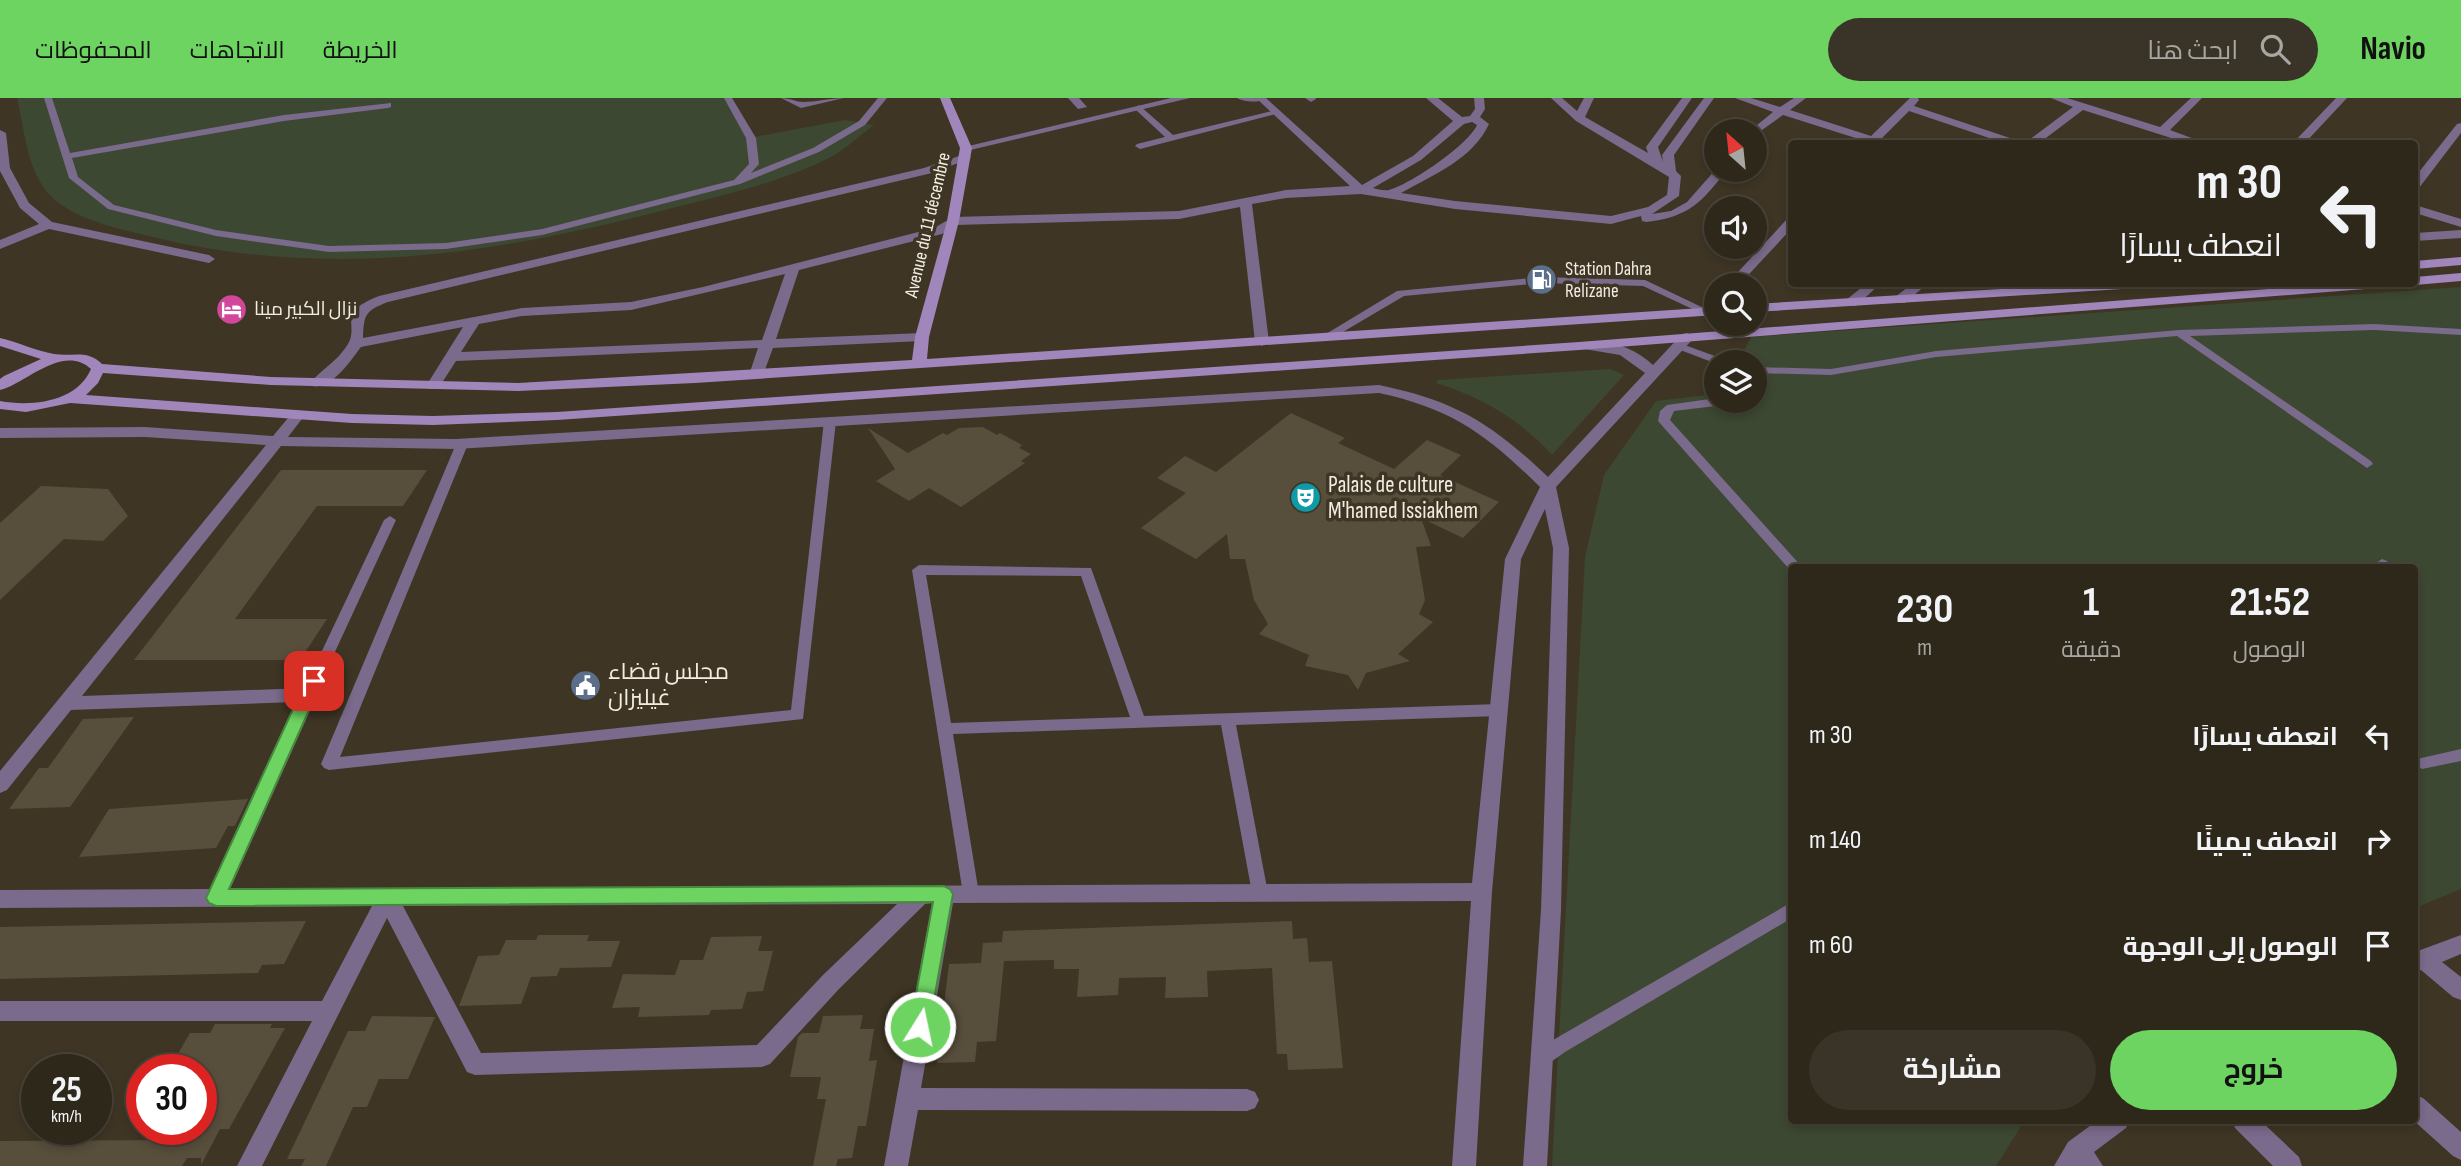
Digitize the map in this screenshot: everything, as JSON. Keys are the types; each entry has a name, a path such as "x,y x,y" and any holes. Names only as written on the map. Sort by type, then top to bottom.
{"main road":[{"name":"Avenue du 11 décembre","path":"919,364 922,337 953,221 966,152 945,98"},
{"path":"2418,264 2461,261"},
{"path":"2418,281 2461,277"},
{"path":"1767,308 2093,287"},
{"path":"68,398 392,420 557,416 1579,346 1683,342 2342,287"},
{"path":"98,369 317,383 519,387 756,375 1704,311"},
{"path":"0,342 57,359 86,359 94,362 98,369"},
{"path":"1,384 26,369 57,359"},
{"path":"0,406 22,410 68,398 91,383 98,369"}],"street":[{"path":"1073,98 1083,107"},
{"path":"317,383 339,366 356,344 357,318 366,306 384,299 915,174 966,152 1184,98"},
{"path":"1431,98 1461,121"},
{"path":"1439,98 1461,121"},
{"path":"1361,190 1424,152 1461,121 1474,118 1480,108 1479,98"},
{"path":"1556,98 1563,106 1657,162 1675,176 1673,196 1652,210 1611,219"},
{"path":"1580,117 1589,98"},
{"path":"1657,162 1652,147 1687,98"},
{"path":"1670,172 1668,155 1709,98"},
{"path":"1740,98 1864,140"},
{"path":"1768,122 1801,98"},
{"path":"1872,140 1917,98"},
{"path":"2056,98 2190,140"},
{"path":"2301,140 2342,98"},
{"path":"1261,99 1361,190"},
{"path":"2162,131 2190,99"},
{"path":"2035,140 2081,106"},
{"path":"1906,107 2008,140"},
{"path":"1389,195 1476,142 1483,124 1474,118"},
{"path":"2418,181 2461,126"},
{"path":"0,133 2,169 24,205 48,225 209,259"},
{"path":"356,344 522,312 631,306 704,291 938,230 953,221 1179,215 1286,194 1361,190 1469,206 1611,219 1651,218 1684,211 1703,195 1712,182"},
{"path":"1246,203 1262,342"},
{"path":"2418,210 2461,223"},
{"path":"0,245 48,225"},
{"path":"1743,273 1788,225"},
{"path":"2418,237 2461,234"},
{"path":"756,375 794,267"},
{"path":"1851,303 1870,287"},
{"path":"1900,300 1916,287"},
{"path":"433,386 474,321"},
{"path":"453,357 922,337"},
{"path":"1464,1166 1482,892 1513,559 1548,486 1683,342"},
{"path":"1579,346 1609,346 1638,356 1654,374"},
{"path":"0,433 145,432 276,441 462,444 1379,388 1430,400 1477,422 1548,486 1561,548 1551,910 1535,1166"},
{"path":"0,785 298,415"},
{"path":"66,703 307,695 216,898"},
{"path":"0,899 1482,892"},
{"path":"896,1166 944,894"},
{"path":"387,897 475,1064 762,1056 831,982 920,895"},
{"path":"249,1166 387,897"},
{"path":"2419,961 2461,944"},
{"path":"2419,961 2461,990"},
{"path":"0,1011 329,1011"},
{"path":"908,1099 1247,1100"},
{"path":"2418,1108 2461,1148"},
{"path":"2078,1161 2114,1124"},
{"path":"2248,1124 2290,1166"}],"lane":[{"path":"48,98 74,178 111,207 216,233 329,248 446,246 542,232 737,182 816,150 862,123 883,98"},
{"path":"728,98 751,138 754,164 737,182"},
{"path":"785,98 801,105 840,98"},
{"path":"1241,98 1261,99"},
{"path":"67,156 284,118 388,105"},
{"path":"1139,108 1171,138"},
{"path":"1140,146 1276,113"},
{"path":"1327,337 1401,293 1542,280 1645,283 1704,308"},
{"path":"1767,370 1831,372 1936,354 2179,333 2374,327 2461,332"},
{"path":"2179,333 2367,464"},
{"path":"1683,342 1704,353"},
{"path":"1704,404 1671,408 1666,411 1664,421 1792,564"},
{"path":"462,444 329,764 798,715 830,421"},
{"path":"307,695 390,520"},
{"path":"971,894 919,570 1086,571 1139,722"},
{"path":"945,729 1499,710"},
{"path":"1227,719 1260,893"},
{"path":"2422,763 2461,755"},
{"path":"1541,1060 1559,1046 1788,911"}],"green space":[{"path":"17,98 725,98 748,138 845,120 874,125 837,154 771,182 601,226 474,249 410,256 347,259 283,257 218,250 153,237 102,224 66,208 55,200 38,179 28,153"},
{"path":"2461,287 2461,889 2418,907 2418,564 1788,564 1788,1124 2022,1124 1996,1166 1552,1166 1585,557 1604,475 1656,401 1704,395 1704,413 1767,413 1767,350 1744,350 1751,337"},
{"path":"1610,369 1624,375 1552,455 1527,431 1499,411 1469,395 1436,383 1438,380"}],"building":[{"path":"1291,413 1345,438 1338,443 1394,469 1427,440 1461,455 1440,475 1499,502 1463,538 1421,518 1431,546 1416,547 1425,600 1419,614 1433,622 1398,654 1410,661 1366,673 1358,690 1348,675 1305,666 1309,655 1259,634 1268,624 1254,600 1245,559 1230,559 1227,534 1196,559 1141,528 1186,493 1157,478 1185,456 1216,472"},
{"path":"983,427 1022,445 1019,448 1031,454 1021,461 1025,463 961,507 929,488 909,501 876,481 895,469 868,428 908,453 943,433 947,435 959,428"},
{"path":"281,470 427,470 403,506 317,506 235,619 327,619 300,660 134,660"},
{"path":"41,486 108,489 128,516 103,541 64,539 0,600 0,523"},
{"path":"134,717 70,807 9,809 39,768 48,768 83,719"},
{"path":"248,799 235,826 228,826 216,848 79,857 109,809"},
{"path":"306,921 284,964 262,965 258,973 0,979 0,927"},
{"path":"1292,921 1293,939 1307,938 1309,962 1332,961 1343,1068 1288,1070 1287,1054 1277,1054 1272,968 1207,971 1208,997 1165,998 1166,977 1119,978 1118,995 1077,997 1079,969 1054,969 1054,960 1004,961 996,1041 977,1042 975,1062 937,1063 949,964 981,963 983,943 1002,942 1003,931"},
{"path":"538,935 589,935 587,941 620,941 611,967 560,968 557,976 531,977 521,1004 459,1006 478,956 499,955 506,940 536,940"},
{"path":"762,936 758,951 773,951 763,991 747,992 742,1009 711,1010 709,1015 638,1017 640,1007 612,1008 623,974 675,975 680,960 703,960 711,937"},
{"path":"863,1015 860,1029 874,1029 869,1061 877,1060 866,1126 858,1126 852,1158 838,1159 836,1166 813,1166 826,1099 817,1099 821,1077 790,1077 798,1037 802,1033 819,1033 823,1016"},
{"path":"372,1016 435,1017 408,1079 379,1079 367,1107 353,1107 326,1166 301,1166 305,1159 287,1159 348,1031 365,1031"},
{"path":"215,1024 272,1024 270,1028 285,1028 229,1129 220,1129 217,1135 217,1054 178,1054 190,1033 210,1033"},
{"path":"112,1140 126,1140 126,1145 212,1145 201,1165 201,1158 187,1158 182,1166 0,1166 0,1141 21,1141 21,1145 112,1145"}],"place":[{"name":"Station Dahra Relizane","path":"1542,280"},
{"name":"نزال الكبير مينا","path":"231,309"},
{"name":"Palais de culture M'hamed Issiakhem","path":"1305,498"},
{"name":"مجلس قضاء غيليزان","path":"585,685"}],"route":[{"path":"314,681 216,898 944,894 920,1027"}]}
